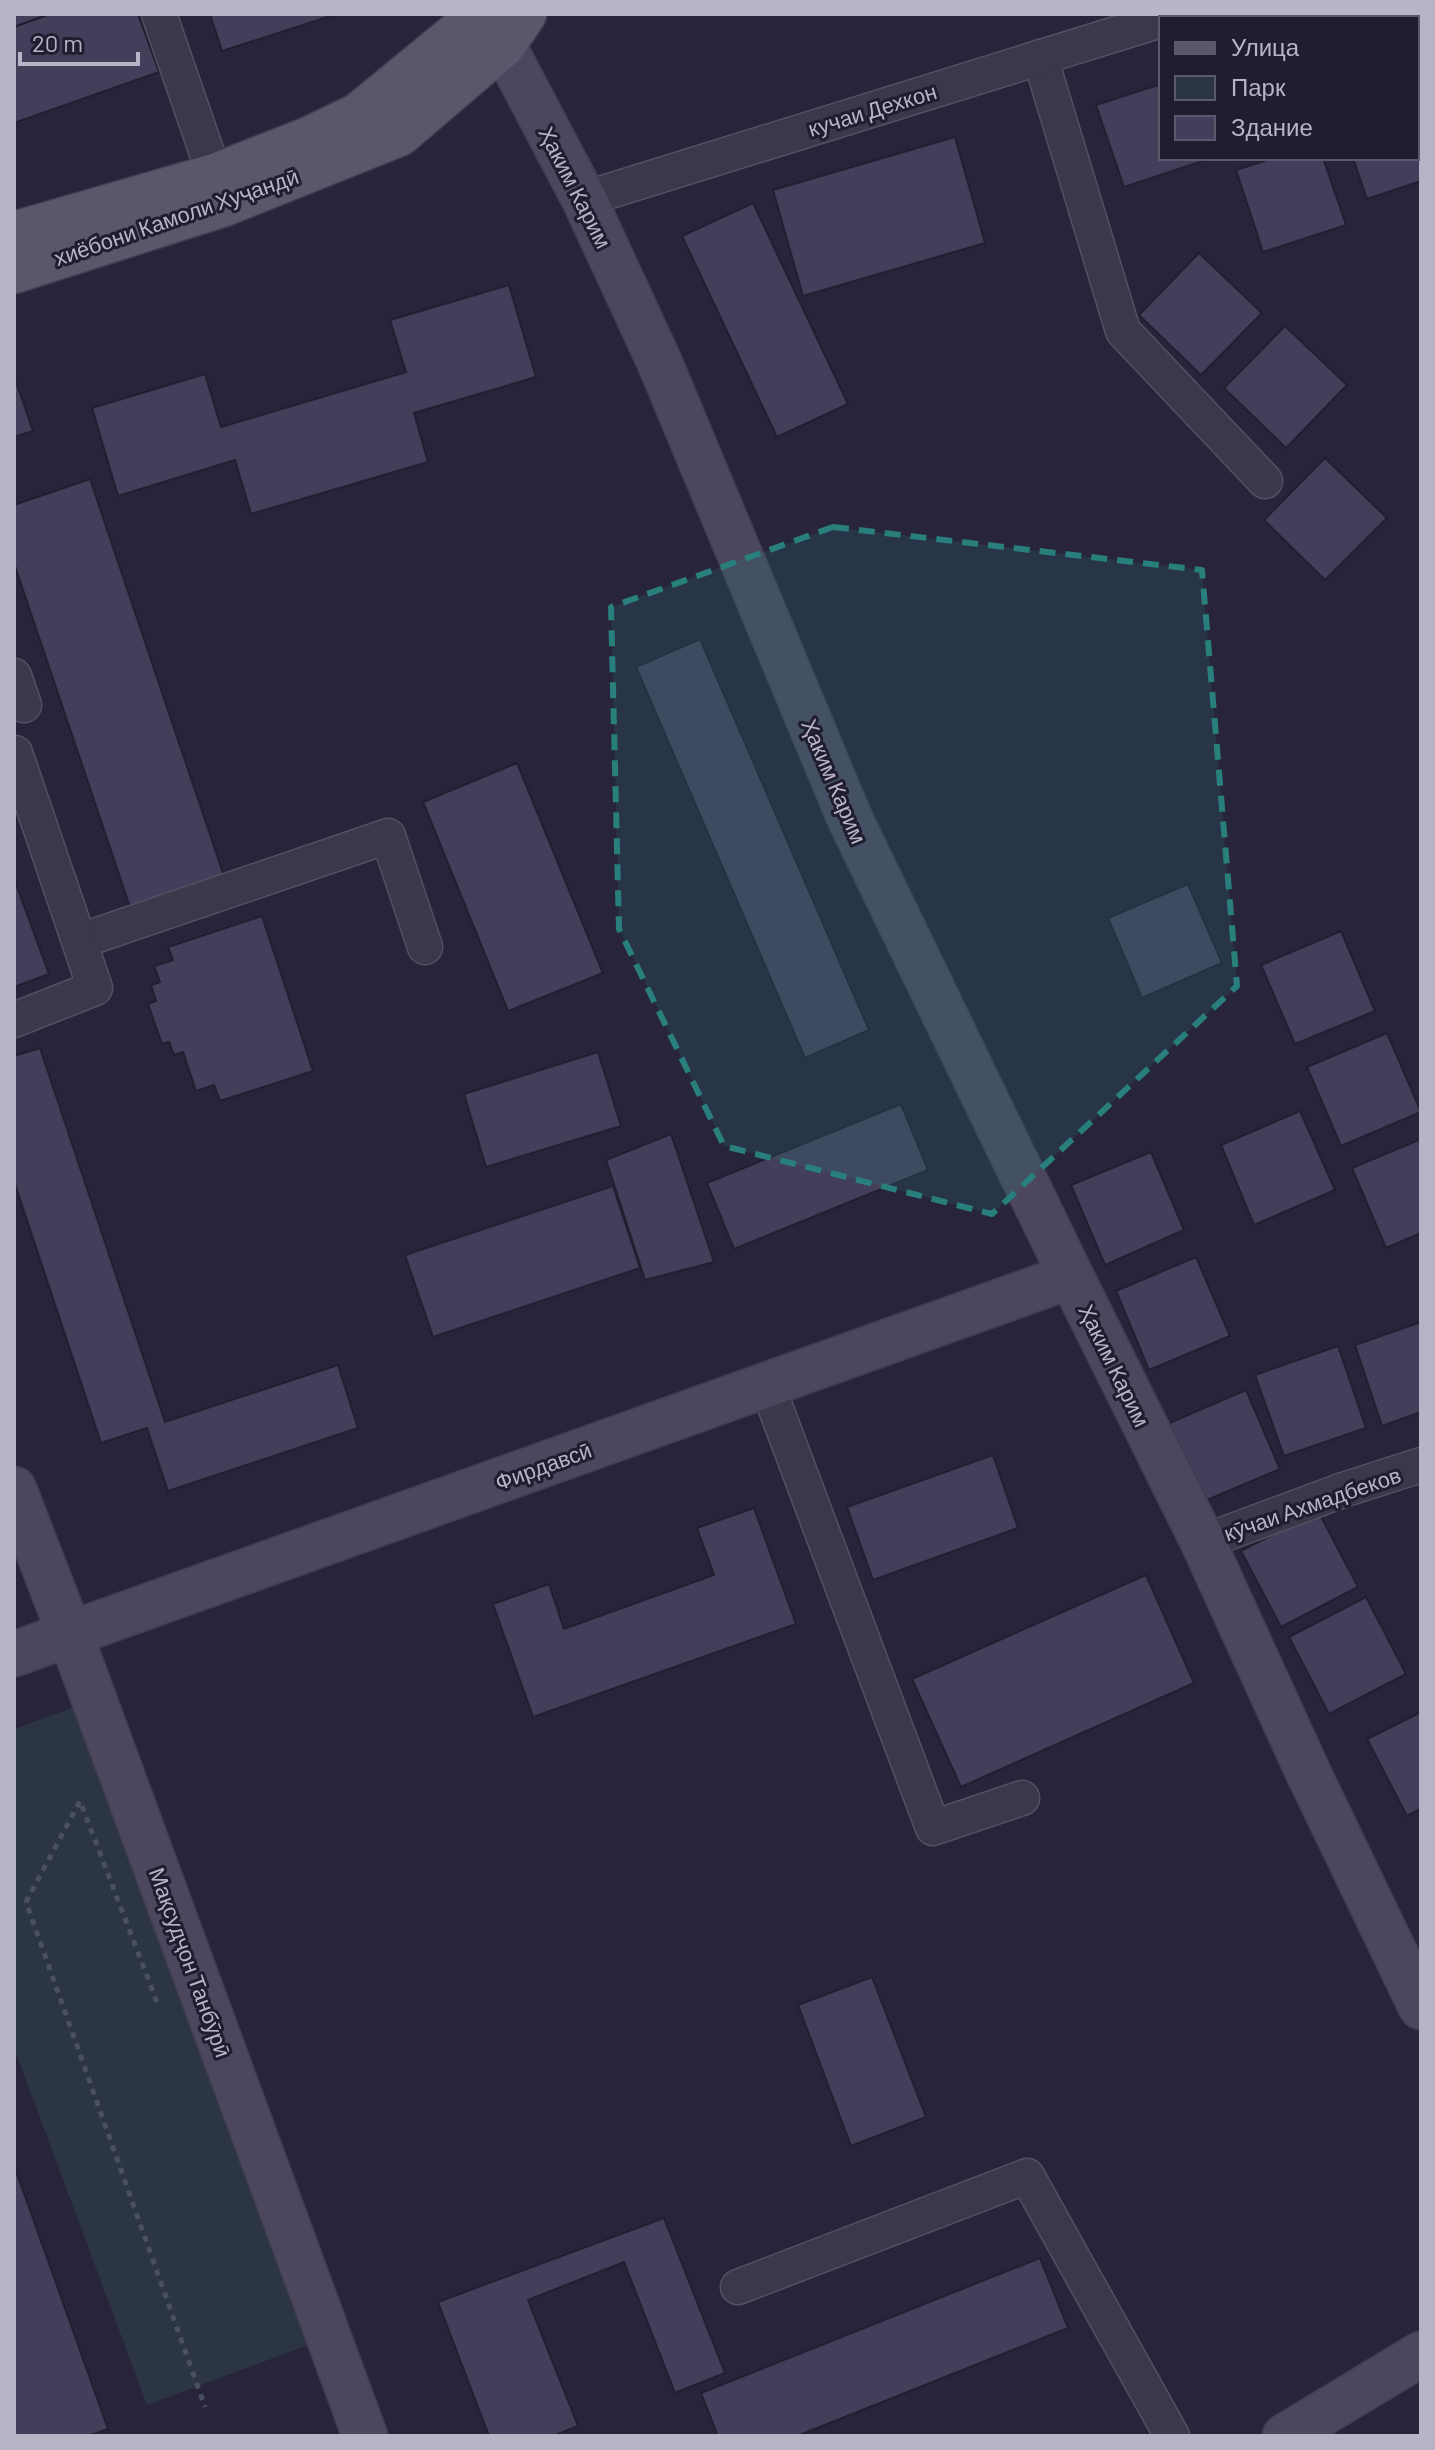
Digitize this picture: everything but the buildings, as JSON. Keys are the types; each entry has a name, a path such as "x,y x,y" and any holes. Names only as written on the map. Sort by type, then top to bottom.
{"main road":[{"path":"14,234 215,176 307,140 359,115 498,22"},
{"name":"хиёбони Камоли Хуҷандӣ","path":"14,271 224,204 399,134 498,22"}],"street":[{"path":"159,14 215,176"},
{"name":"кучаи Дехкон","path":"584,199 1159,21"},
{"name":"Ҳаким Карим","path":"498,22 659,361 850,819 1203,1542 1307,1770 1421,2007"},
{"path":"1040,57 1123,331 1265,481"},
{"path":"14,1020 95,988 15,753"},
{"path":"80,941 388,836 425,947"},
{"name":"Фирдавсӣ","path":"14,1654 1071,1276"},
{"path":"767,1385 933,1828 1022,1798"},
{"name":"кӯчаи Ахмадбеков","path":"1203,1542 1343,1490 1421,1465"},
{"name":"Мақсудҷон Танбӯрӣ","path":"14,1489 365,2436"},
{"path":"738,2287 1027,2176 1172,2436"},
{"path":"1285,2436 1421,2354"}],"path":[{"path":"159,2008 80,1801 26,1902 205,2407"}],"highlighted area":[{"path":"833,527 1202,570 1237,986 992,1214 724,1146 619,929 611,607"}],"green space":[{"path":"83,1704 319,2341 147,2405 14,2048 14,1729"}]}
